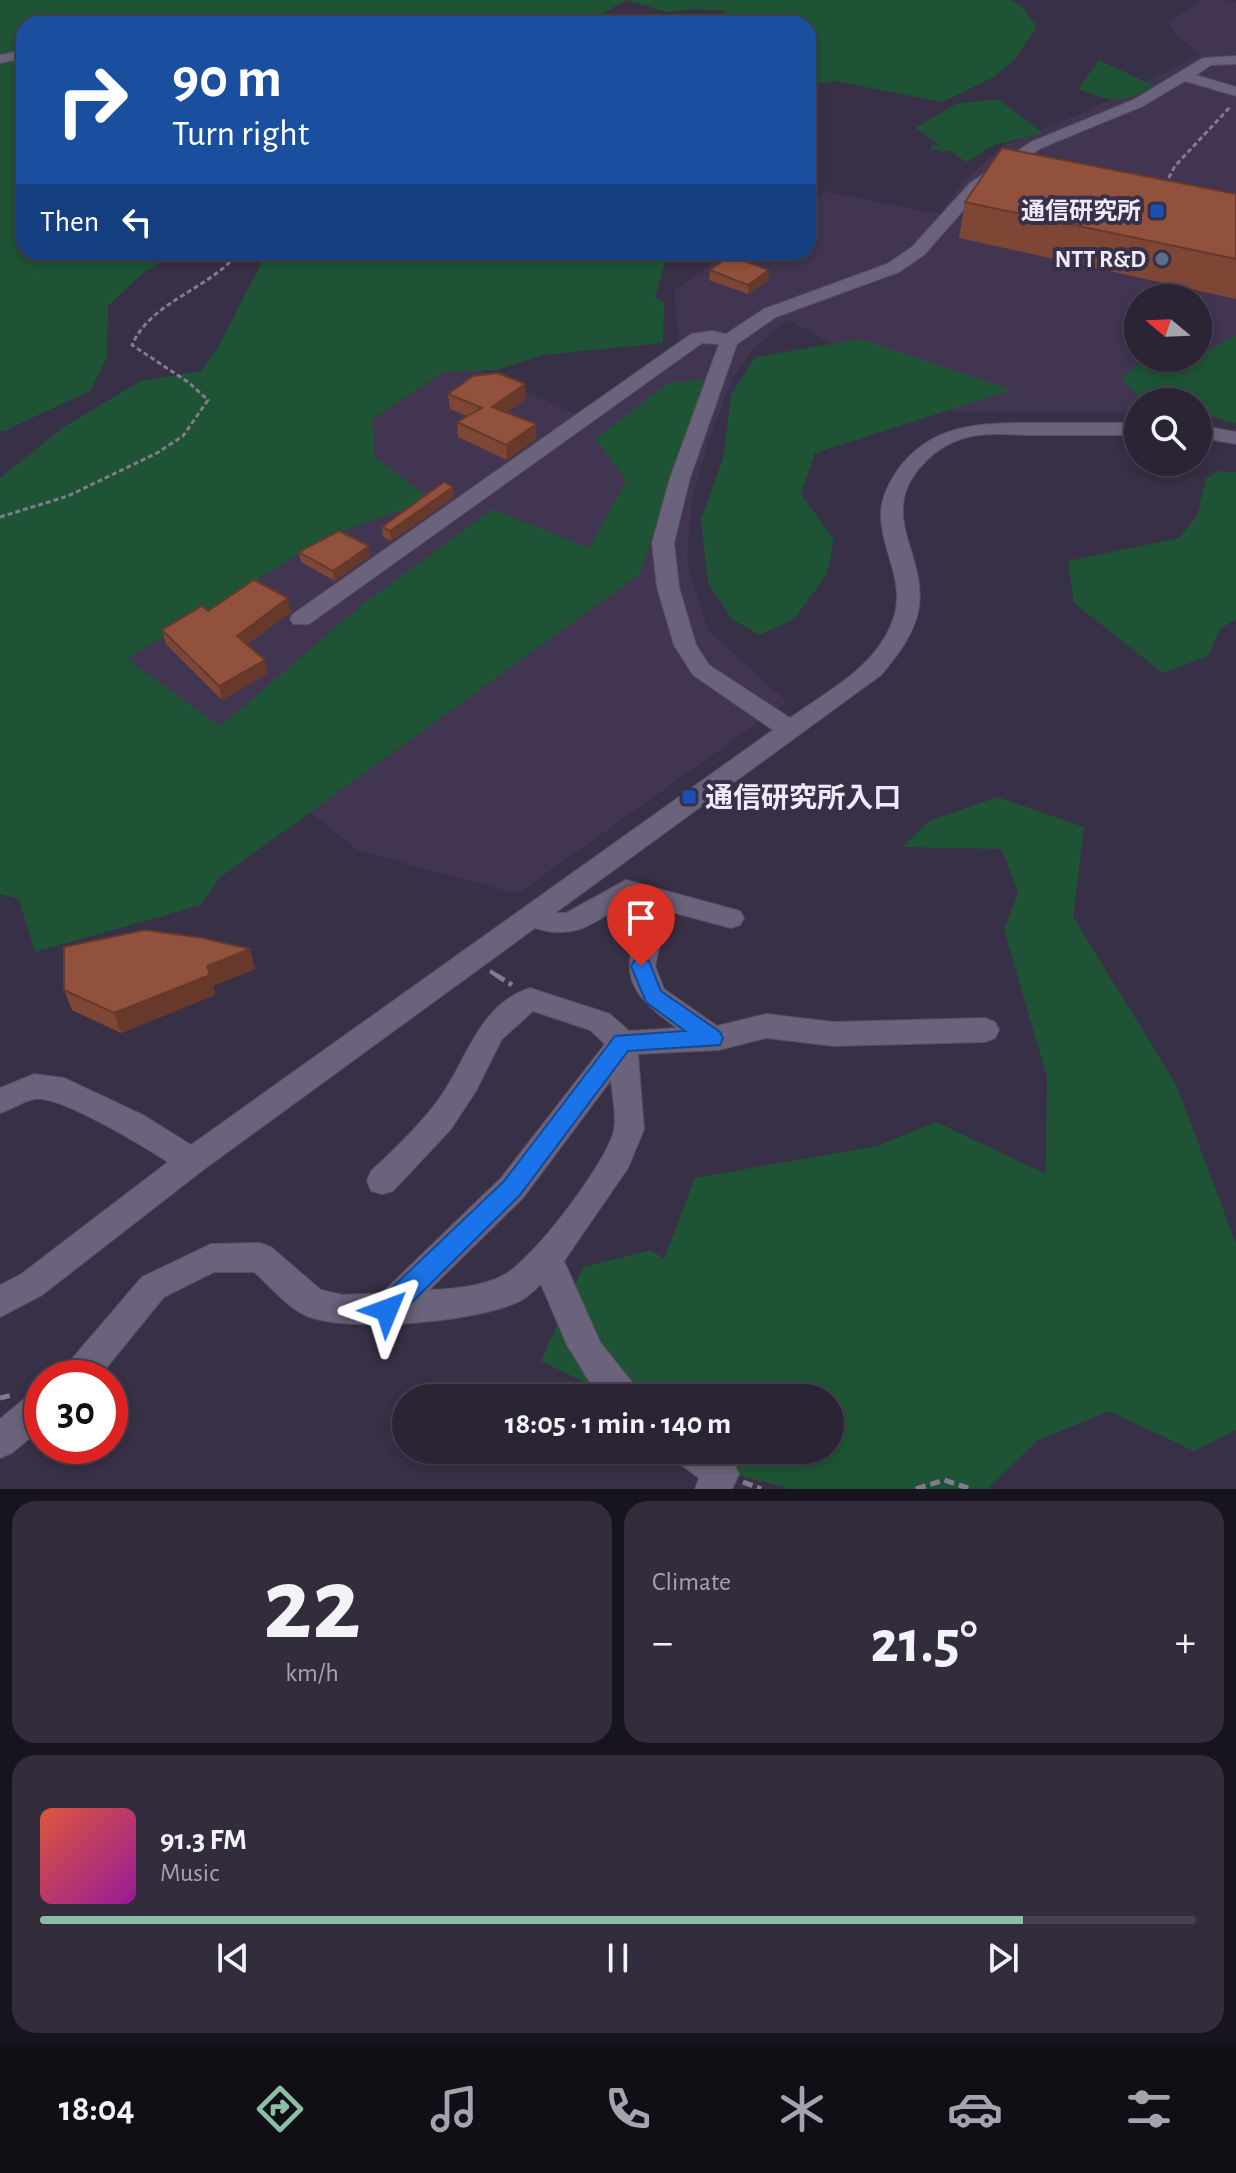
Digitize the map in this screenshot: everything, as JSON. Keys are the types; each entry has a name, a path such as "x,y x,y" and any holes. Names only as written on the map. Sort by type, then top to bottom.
{"street":[{"path":"792,731 701,670 685,645 668,587 663,543 680,478 729,341 751,323 782,307 893,268 918,251 976,186 1036,145 1138,103 1208,61 1236,60"},
{"path":"1185,76 1236,92"},
{"path":"301,619 697,338 712,336 729,341"},
{"path":"0,1302 31,1285 192,1161 873,670 895,645 908,606 908,581 892,530 890,502 901,478 917,458 950,437 971,430 1124,429"},
{"path":"1212,434 1236,438"},
{"path":"532,917 556,924 571,923 626,890 651,894 656,900 731,918"},
{"path":"656,900 641,966 653,996 712,1038"},
{"path":"92,1360 153,1287 211,1258 260,1257 313,1303 343,1310 453,1304 511,1289 548,1259 617,1159 629,1129 623,1043 600,1022 530,999 507,1011 489,1035 458,1096 426,1139 382,1181"},
{"path":"387,1310 512,1188 623,1043 712,1038 766,1026 834,1034 985,1030"},
{"path":"0,1101 34,1086 64,1090 88,1105 135,1125 192,1161"},
{"path":"548,1259 562,1301 608,1384"},
{"path":"0,1441 24,1421"},
{"path":"708,1464 722,1474 712,1489"}],"path":[{"path":"1161,190 1175,166 1227,110"},
{"path":"0,517 68,496 157,453 183,436 208,400 188,382 132,345 134,334 148,319 225,269 232,260"},
{"path":"471,960 506,980 530,999"},
{"path":"916,1489 929,1480 952,1479 971,1489"}],"shaded area":[{"path":"1204,0 1236,1 1236,419 1212,408 1212,388 1124,388 1124,412 957,412 788,320 754,348 733,378 708,442 692,499 687,562 708,630 787,702 517,894 359,851 102,647 350,459 361,398 447,356 578,415 679,341 674,291 716,260 816,260 816,196 824,191 940,214 964,180 1005,145 1091,109 1200,55 1177,35 1168,22"}],"green space":[{"path":"0,0 626,0 599,16 16,16 16,260 165,260 144,272 108,306 107,357 90,391 0,431"},
{"path":"626,0 1010,0 1021,6 1037,27 1014,60 994,77 942,102 835,81 816,84 816,16 722,16 725,11 695,9 667,12"},
{"path":"1099,60 1154,86 1117,100 1078,89"},
{"path":"998,99 1043,133 994,145 966,162 949,150 929,151 933,145 940,145 915,128 956,104"},
{"path":"263,260 666,260 655,298 664,301 663,343 543,355 496,370 443,372 372,420 375,457 431,499 325,538 127,659 220,726 364,603 493,509 589,548 627,480 595,439 668,383 705,379 640,574 219,878 201,905 35,952 19,899 0,894 0,478 64,427 140,381 201,371 219,346"},
{"path":"1236,335 1236,424 1212,417 1212,388 1131,388 1121,378 1128,372 1212,372 1212,348"},
{"path":"861,339 1012,390 815,453 801,494 834,540 827,574 794,619 759,635 731,618 708,583 701,520 724,455 731,395 755,357"},
{"path":"1218,471 1236,472 1236,619 1220,629 1208,656 1163,673 1074,603 1068,561 1179,538 1197,516 1206,479"},
{"path":"997,797 1084,827 1073,917 1176,1084 1236,1244 1236,1430 1194,1451 1109,1411 1037,1441 987,1489 792,1489 733,1474 719,1464 844,1464 844,1384 588,1384 541,1361 583,1267 651,1250 664,1259 695,1178 877,1146 936,1122 1046,1174 1047,1077 1004,930 1018,893 1002,849 903,847 929,821"}],"building":[{"path":"1002,148 1236,194 1236,259 965,202"},
{"path":"724,260 741,260 769,270 748,285 710,270"},
{"path":"498,373 525,384 492,407 536,424 506,445 457,422 482,408 448,394 473,376"},
{"path":"444,482 453,487 390,531 382,527"},
{"path":"339,531 369,546 333,571 299,552"},
{"path":"254,580 288,598 237,636 265,660 219,686 162,630 202,606 208,611"},
{"path":"145,930 250,949 207,966 210,975 114,1013 64,990 64,947"}],"place":[{"name":"通信研究所","path":"1157,211"},
{"name":"NTT R&D","path":"1162,259"},
{"name":"通信研究所入口","path":"689,797"}],"route":[{"path":"387,1310 512,1188 623,1043 712,1038 653,996 641,966"}]}
